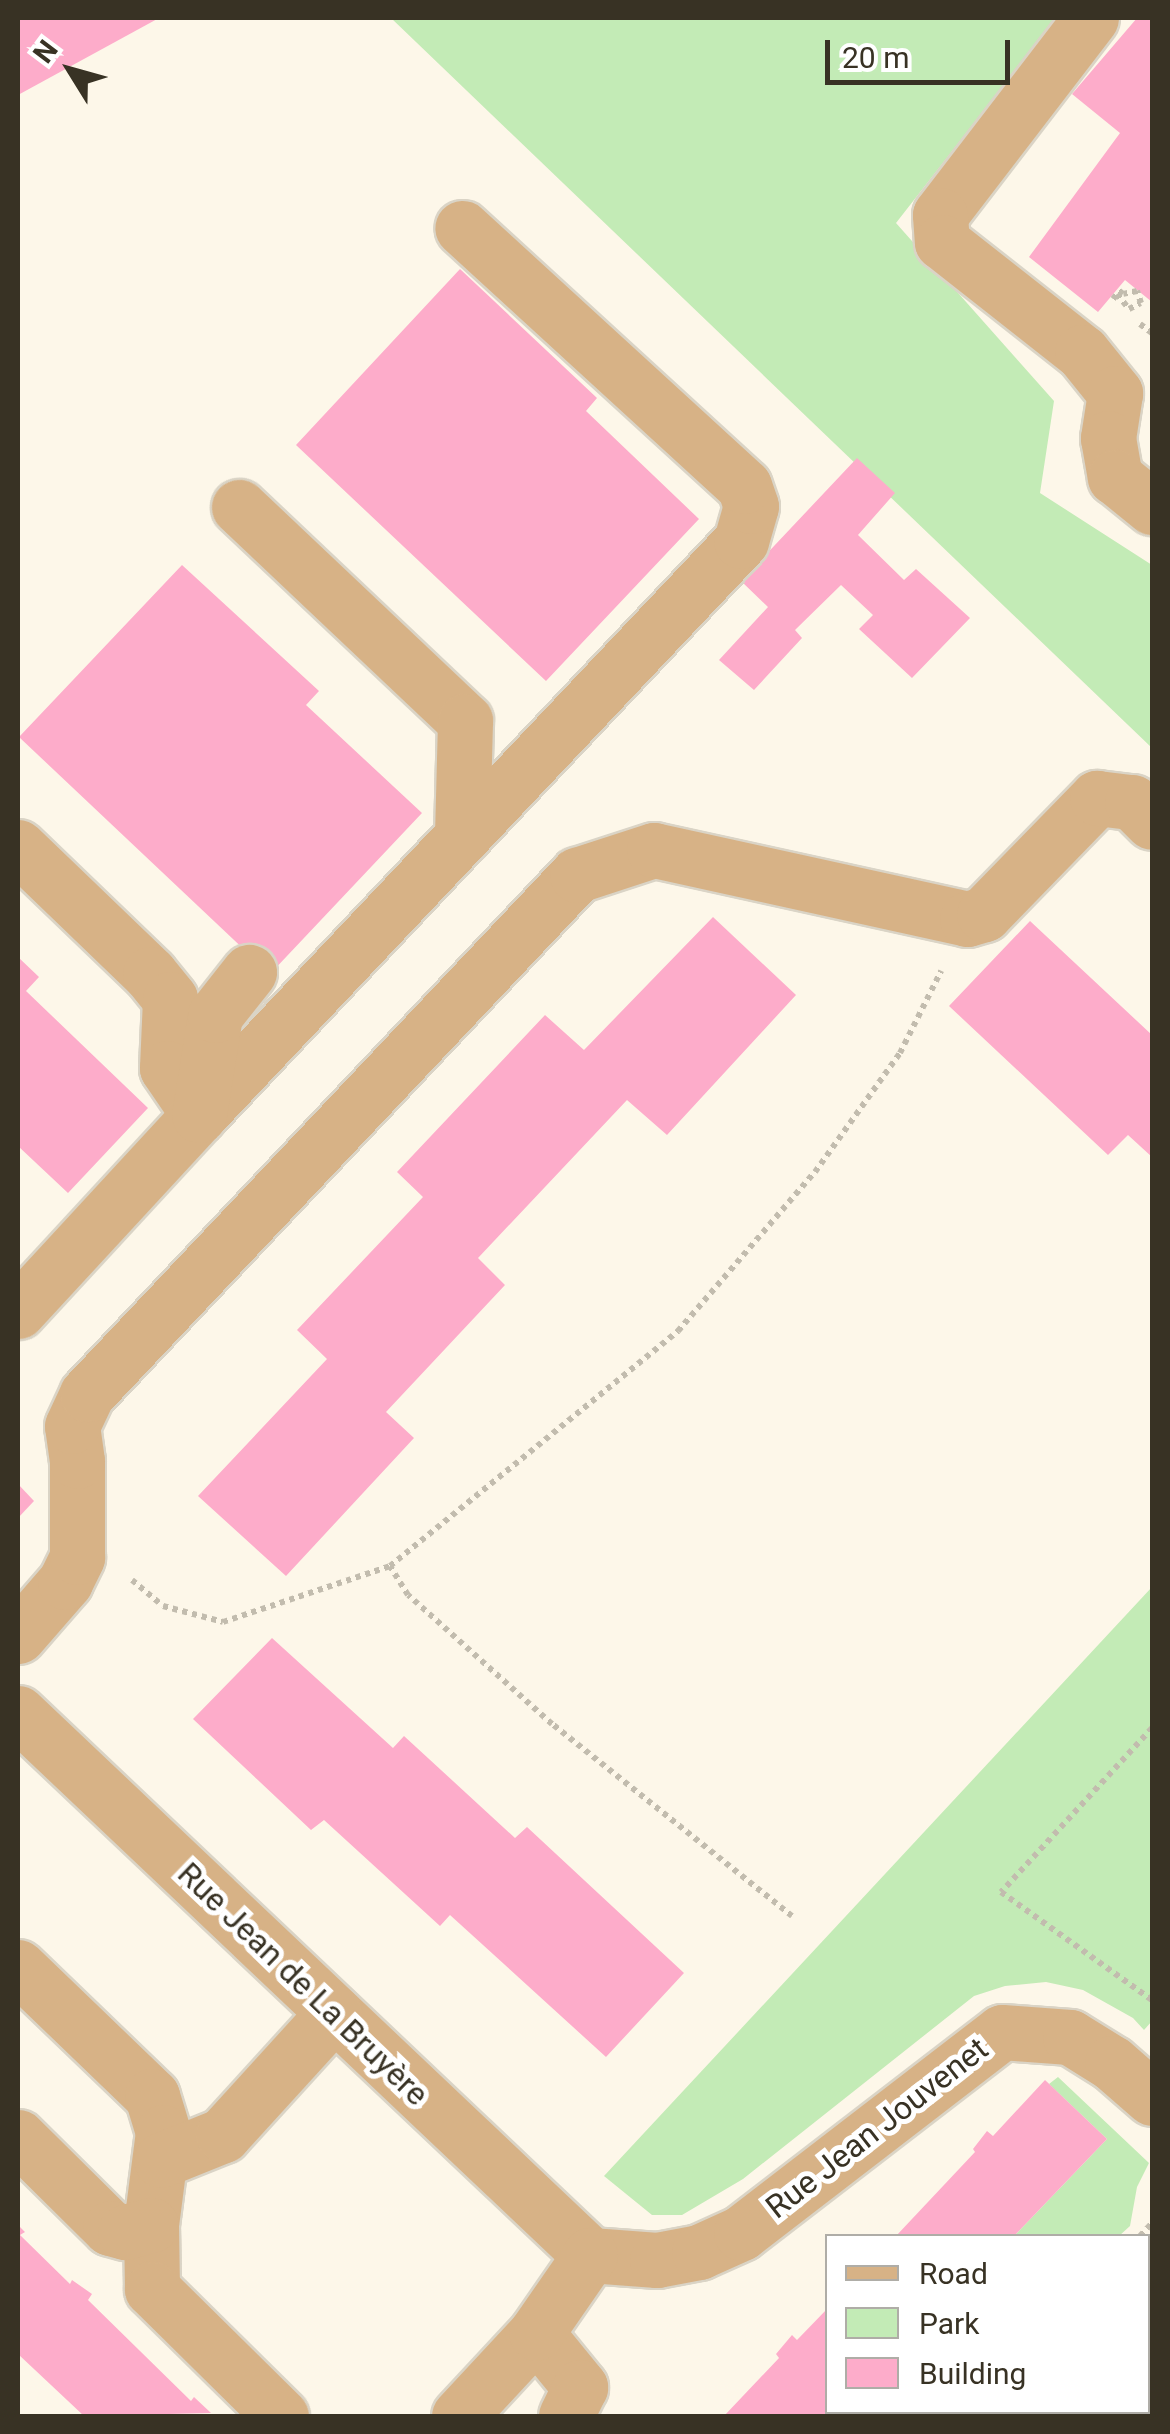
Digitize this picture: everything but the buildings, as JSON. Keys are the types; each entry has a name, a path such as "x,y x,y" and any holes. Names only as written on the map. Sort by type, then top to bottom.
{"street":[{"path":"1091,18 940,214 942,242 1082,352 1114,393 1108,438 1115,477 1152,507"},
{"path":"18,1311 742,542 751,506 744,486 462,228"},
{"path":"239,507 465,721 462,836"},
{"path":"18,1636 65,1582 77,1557 72,1426 87,1394 577,875 654,850 967,919 984,914 1097,798 1132,802 1152,822"},
{"path":"18,847 150,974 170,999 167,1068 199,1115"},
{"path":"199,1115 215,1015 249,972"},
{"name":"Rue Jean de La Bruyère","path":"18,1712 590,2255"},
{"path":"18,1967 152,2096 163,2132 151,2225 152,2289 281,2416"},
{"path":"161,2160 222,2136 334,2013"},
{"name":"Rue Jean Jouvenet","path":"590,2255 657,2260 700,2252 741,2233 1002,2032 1070,2037 1112,2064 1152,2098"},
{"path":"18,2137 110,2228 125,2232 151,2225"},
{"path":"460,2416 536,2332 590,2255"},
{"path":"536,2332 580,2387 566,2416"}],"path":[{"path":"1117,289 1124,294 1137,291 1141,303 1129,309 1122,297"},
{"path":"77,1516 113,1532 123,1573 163,1606 223,1622 390,1566 678,1331 815,1172 890,1068 967,919"},
{"path":"390,1566 408,1596 552,1724 792,1916"},
{"path":"1152,1728 1001,1892 1152,2000"}],"green space":[{"path":"391,18 1056,18 896,223 1054,401 1040,493 1152,565 1152,748"},
{"path":"1152,1587 1152,2021 1144,2030 1133,2018 1083,1990 1046,1982 1005,1986 974,1996 743,2179 682,2215 652,2215 604,2176"},
{"path":"1058,2077 1149,2163 1137,2187 1130,2226 1121,2234 1016,2234 1107,2139 1049,2084"},
{"path":"1114,2414 1115,2416 843,2416"}]}
